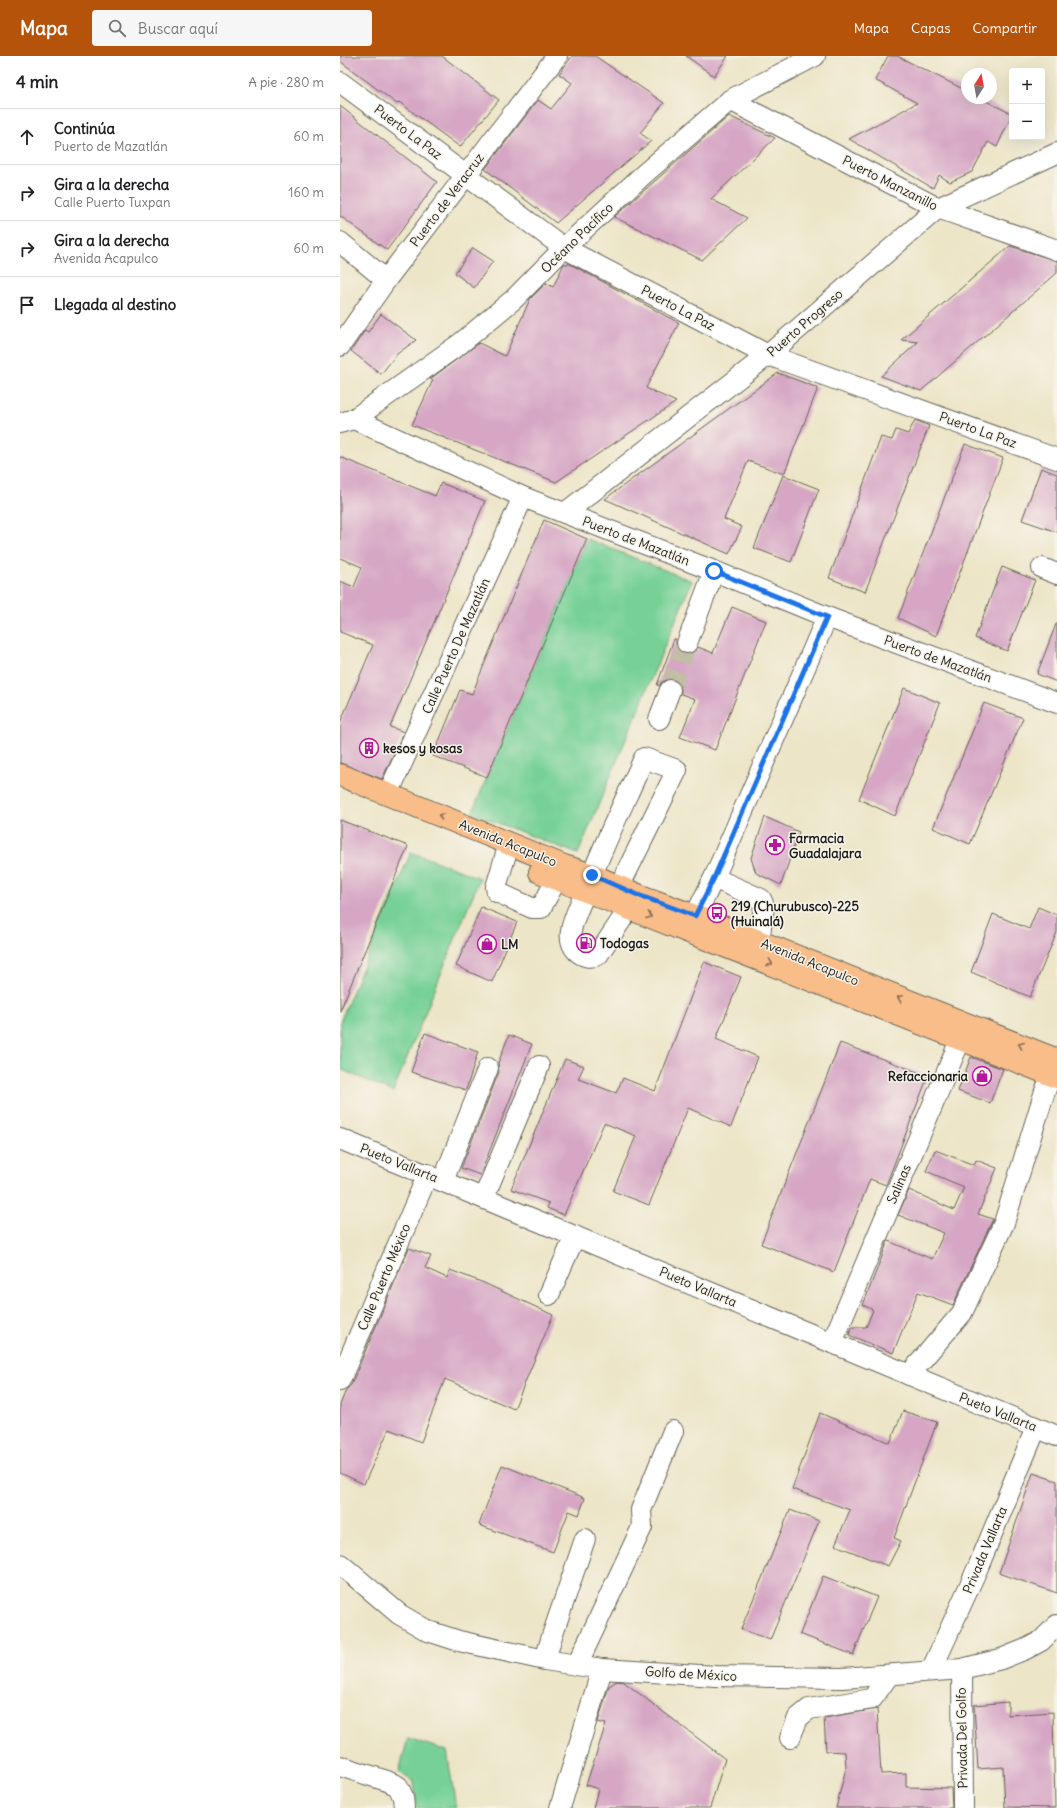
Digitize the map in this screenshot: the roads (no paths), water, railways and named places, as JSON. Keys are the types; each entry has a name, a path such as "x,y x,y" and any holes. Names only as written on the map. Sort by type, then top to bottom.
{"main road":[{"name":"Avenida Acapulco","path":"340,775 388,794 507,851"},
{"name":"Avenida Acapulco","path":"340,791 507,851 628,897 1056,1069"},
{"name":"Avenida Acapulco","path":"628,897 695,916 760,942 964,1031"}],"street":[{"name":"Puerto de Veracruz","path":"340,346 386,280 467,176 557,56"},
{"name":"Océano Pacífico","path":"347,421 461,343 514,299 564,248 644,174 730,100 815,56"},
{"name":"Puerto La Paz","path":"340,82 564,248 768,356 1057,459"},
{"name":"Puerto Manzanillo","path":"730,100 938,208 1057,250"},
{"name":"Puerto Progreso","path":"564,513 768,356 938,208 1057,153"},
{"path":"340,242 386,280"},
{"name":"Puerto de Mazatlán","path":"347,421 523,497 714,571 827,617 1057,703"},
{"name":"Calle Puerto De Mazatlán","path":"388,794 523,497"},
{"path":"687,643 714,571"},
{"path":"695,916 714,878 827,617"},
{"path":"659,719 670,690"},
{"path":"644,758 676,770 628,897 598,955 591,958 580,955 573,947 571,940 571,930 589,883 644,758"},
{"path":"507,851 496,887 497,892 532,908 540,908 561,872"},
{"path":"714,878 761,899 764,906 760,942"},
{"name":"Salinas","path":"832,1343 964,1031"},
{"path":"484,1198 540,1066"},
{"name":"Calle Puerto México","path":"340,1380 488,1068"},
{"path":"909,1375 962,1313 1004,1223 1045,1091 1056,1069"},
{"name":"Pueto Vallarta","path":"340,1139 435,1177 1057,1436"},
{"path":"549,1295 575,1236"},
{"name":"Privada Vallarta","path":"931,1671 979,1565 1036,1428"},
{"path":"578,1665 642,1527 641,1510 672,1431"},
{"path":"545,1660 585,1539"},
{"name":"Golfo de México","path":"340,1564 400,1614 428,1631 458,1641 545,1660 602,1669 716,1676 842,1678 962,1669 1001,1660 1026,1649 1040,1641 1057,1625"},
{"path":"560,1808 602,1669"},
{"name":"Privada Del Golfo","path":"962,1669 963,1808"},
{"path":"790,1738 798,1718 809,1709 872,1699 889,1675"},
{"path":"340,1766 398,1786 404,1808"}],"tunnel":[{"path":"670,690 687,643"}],"place":[{"name":"kesos y kosas","path":"369,748"},
{"name":"Farmacia Guadalajara","path":"775,845"},
{"name":"219 (Churubusco)-225 (Huinalá)","path":"717,913"},
{"name":"Todogas","path":"586,943"},
{"name":"LM","path":"487,944"},
{"name":"Refaccionaria","path":"982,1076"}]}
